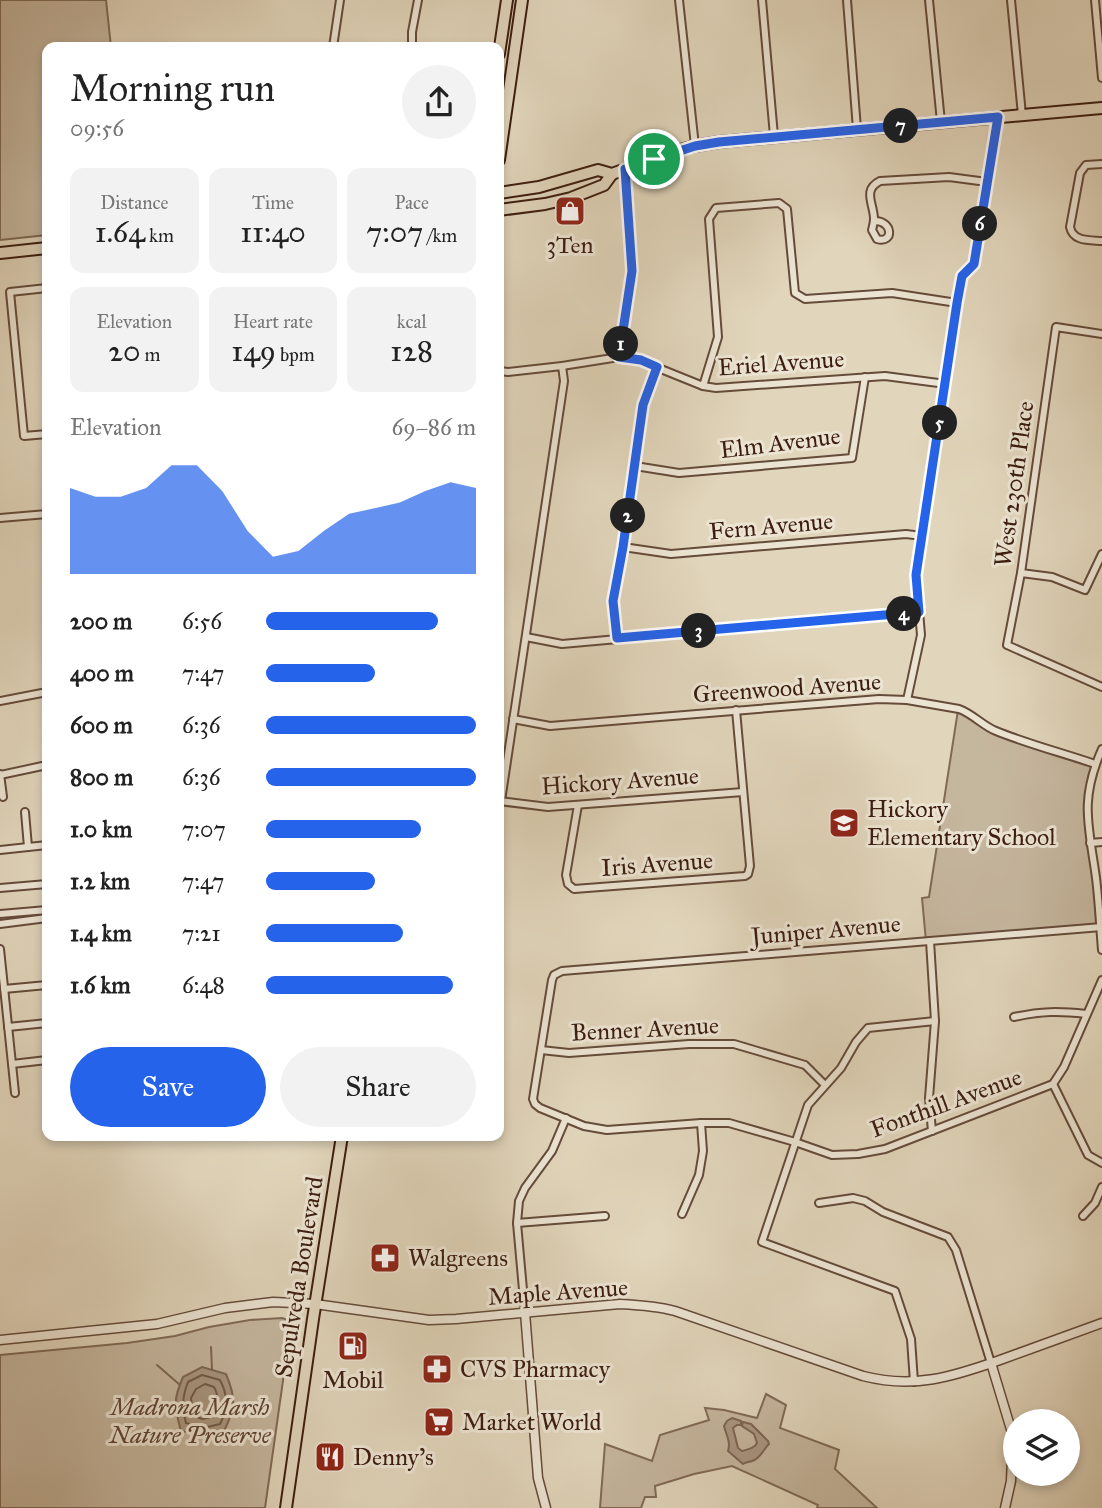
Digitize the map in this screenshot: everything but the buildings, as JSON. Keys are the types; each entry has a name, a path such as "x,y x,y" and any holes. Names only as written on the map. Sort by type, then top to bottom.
{"main road":[{"path":"501,42 507,0"},
{"path":"504,125 522,0"},
{"path":"504,210 571,198 604,185 612,174 695,146 775,136 1102,108"},
{"path":"504,192 539,187 598,170 612,174"},
{"path":"0,253 42,249"},
{"name":"Sepulveda Boulevard","path":"286,1508 341,1141"}],"street":[{"path":"334,42 340,0"},
{"path":"411,42 418,0"},
{"path":"679,0 695,146"},
{"path":"762,0 775,136"},
{"path":"847,0 857,129"},
{"path":"929,0 940,122"},
{"path":"1011,0 1022,115"},
{"path":"1095,0 1102,78"},
{"path":"907,701 921,635 916,575 957,303 962,276 974,264 998,117"},
{"path":"1102,164 1086,165 1080,173 1070,227 1077,238 1102,242"},
{"path":"619,357 632,271 625,169"},
{"path":"875,221 870,191 880,181 949,177 987,182"},
{"path":"703,386 718,337 709,219 716,208 779,203 787,209 795,293 805,299 892,293 957,303"},
{"path":"42,289 10,292 24,436 42,434"},
{"name":"West 230th Place","path":"1102,334 1056,327 1021,573 1007,645 1102,687"},
{"name":"Eriel Avenue","path":"504,372 619,357 641,360 703,386 716,388 885,376 946,384"},
{"path":"504,776 564,381 562,366"},
{"path":"617,638 613,601 643,405 657,367"},
{"name":"Elm Avenue","path":"635,466 679,473 852,458 865,377"},
{"path":"0,518 42,514"},
{"name":"Fern Avenue","path":"623,547 671,554 906,534 922,536"},
{"path":"1021,573 1052,578 1085,590 1102,554"},
{"path":"526,637 562,644 919,612"},
{"path":"0,701 42,693"},
{"name":"Greenwood Avenue","path":"513,719 550,726 879,698 959,709 988,728 1095,764"},
{"path":"736,710 743,792"},
{"path":"1102,749 1095,764 1087,798 1102,950"},
{"path":"3,797 0,774 42,766"},
{"name":"Hickory Avenue","path":"504,802 539,807 743,792"},
{"name":"Iris Avenue","path":"578,805 566,875 570,887 578,890 740,877 748,874 750,866 743,792"},
{"path":"25,812 29,847"},
{"path":"1090,843 1102,842"},
{"path":"0,850 42,846"},
{"path":"0,888 42,884"},
{"path":"0,914 42,910"},
{"path":"0,924 42,919"},
{"name":"Juniper Avenue","path":"541,1050 552,980 554,975 562,971 1101,927"},
{"path":"930,941 935,1021 929,1098 932,1131"},
{"path":"0,949 15,1093"},
{"path":"1102,980 1064,1067 1053,1084 1088,1155 1102,1163"},
{"path":"4,989 42,985"},
{"path":"1014,1017 1038,1012 1086,1014"},
{"path":"914,1382 911,1339 895,1291 762,1242 808,1105 841,1068 856,1042 867,1028 935,1021"},
{"path":"9,1027 42,1024"},
{"name":"Benner Avenue","path":"541,1050 569,1052 689,1044 734,1044 805,1065 825,1085"},
{"name":"Fonthill Avenue","path":"541,1050 534,1093 535,1104 584,1126 607,1130 729,1123 832,1155 885,1149 1053,1084"},
{"path":"12,1064 42,1061"},
{"path":"546,1508 538,1478 517,1223 519,1200 552,1151 566,1118"},
{"path":"682,1214 699,1175 703,1151 701,1123"},
{"path":"1083,1216 1095,1203 1102,1186"},
{"path":"819,1203 853,1198 865,1201 883,1212 948,1237 956,1250 1013,1436 1011,1481 1005,1508"},
{"path":"517,1223 605,1216"},
{"name":"Maple Avenue","path":"0,1340 157,1324 252,1304 294,1302 429,1320 620,1304 659,1307 685,1314 863,1376 914,1382 948,1377 1102,1323"}],"green space":[{"path":"0,0 106,0 110,42 42,42 42,236 0,240"},
{"path":"958,710 981,724 1094,765 1087,799 1100,927 926,941 922,898 929,897"},
{"name":"Madrona Marsh Nature Preserve","path":"282,1318 291,1324 265,1508 0,1508 0,1355 127,1343 250,1320"},
{"path":"766,1394 786,1405 780,1428 839,1450 835,1469 877,1508 817,1508 818,1505 732,1466 655,1486 656,1497 645,1497 641,1508 600,1508 605,1444 652,1461 660,1435 709,1420 705,1408 757,1418"}],"water":[{"path":"202,1367 226,1374 233,1402 224,1431 203,1435 181,1431 176,1403 183,1377"},
{"path":"732,1418 741,1421 741,1425 733,1428 738,1448 742,1451 753,1448 757,1443 754,1434 742,1426 743,1422 751,1424 768,1441 769,1444 755,1460 743,1464 728,1451 729,1441 724,1426"}],"waterway":[{"path":"211,1347 212,1370"},
{"path":"157,1365 180,1385"},
{"path":"233,1408 264,1414"}],"place":[{"name":"3Ten","path":"570,211"},
{"name":"Hickory Elementary School","path":"844,823"},
{"name":"Walgreens","path":"385,1258"},
{"name":"Mobil","path":"353,1346"},
{"name":"CVS Pharmacy","path":"437,1369"},
{"name":"Market World","path":"439,1422"},
{"name":"Denny's","path":"330,1457"}],"route":[{"path":"998,117 974,264 962,276 957,303 916,575 919,612 617,638 613,601 643,405 657,367 641,360 619,357 632,271 625,169 654,159 695,146 719,142 998,117"}]}
